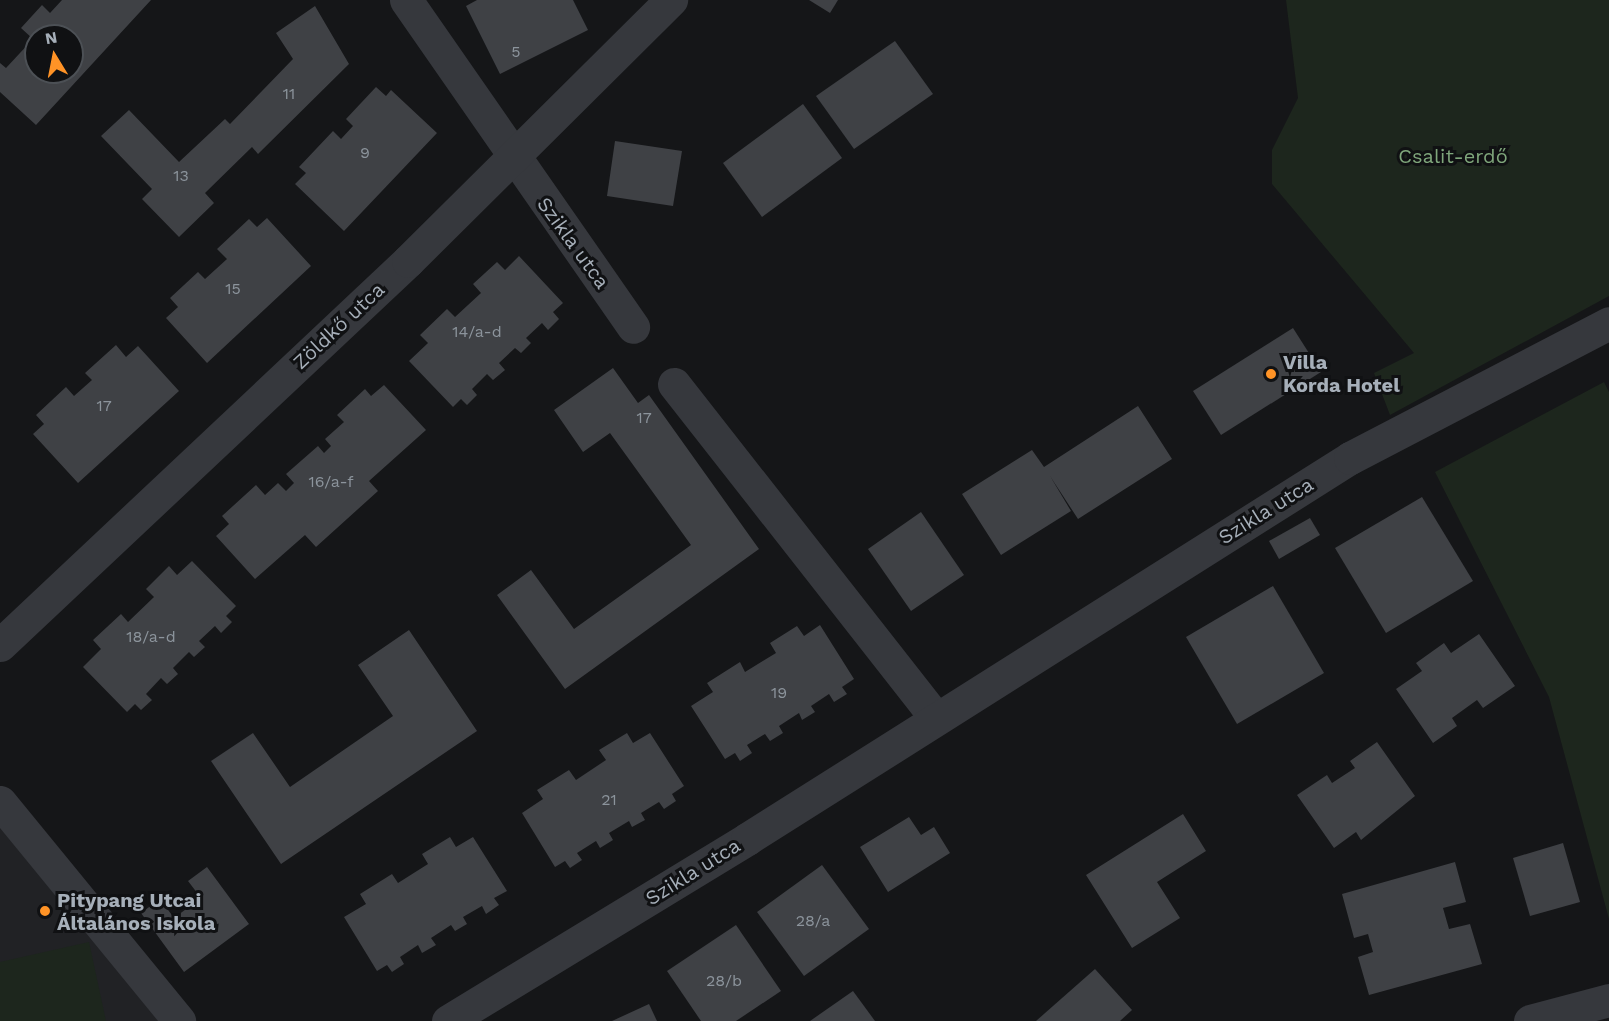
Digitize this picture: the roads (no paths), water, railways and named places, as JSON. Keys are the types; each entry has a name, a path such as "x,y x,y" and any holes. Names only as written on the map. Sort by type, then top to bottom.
{"street":[{"name":"Zöldkő utca","path":"0,645 512,159 671,0"},
{"name":"Szikla utca","path":"413,3 512,159 633,327"},
{"name":"Szikla utca","path":"448,1021 747,839 935,717 1350,458 1609,323"},
{"path":"674,384 935,717"},
{"path":"0,801 179,1021"},
{"path":"1530,1021 1609,1000"}],"place":[{"name":"Villa Korda Hotel","path":"1271,374"},
{"name":"Pitypang Utcai Általános Iskola","path":"45,911"}],"park label":[{"name":"Csalit-erdő","path":"1453,156"}]}
